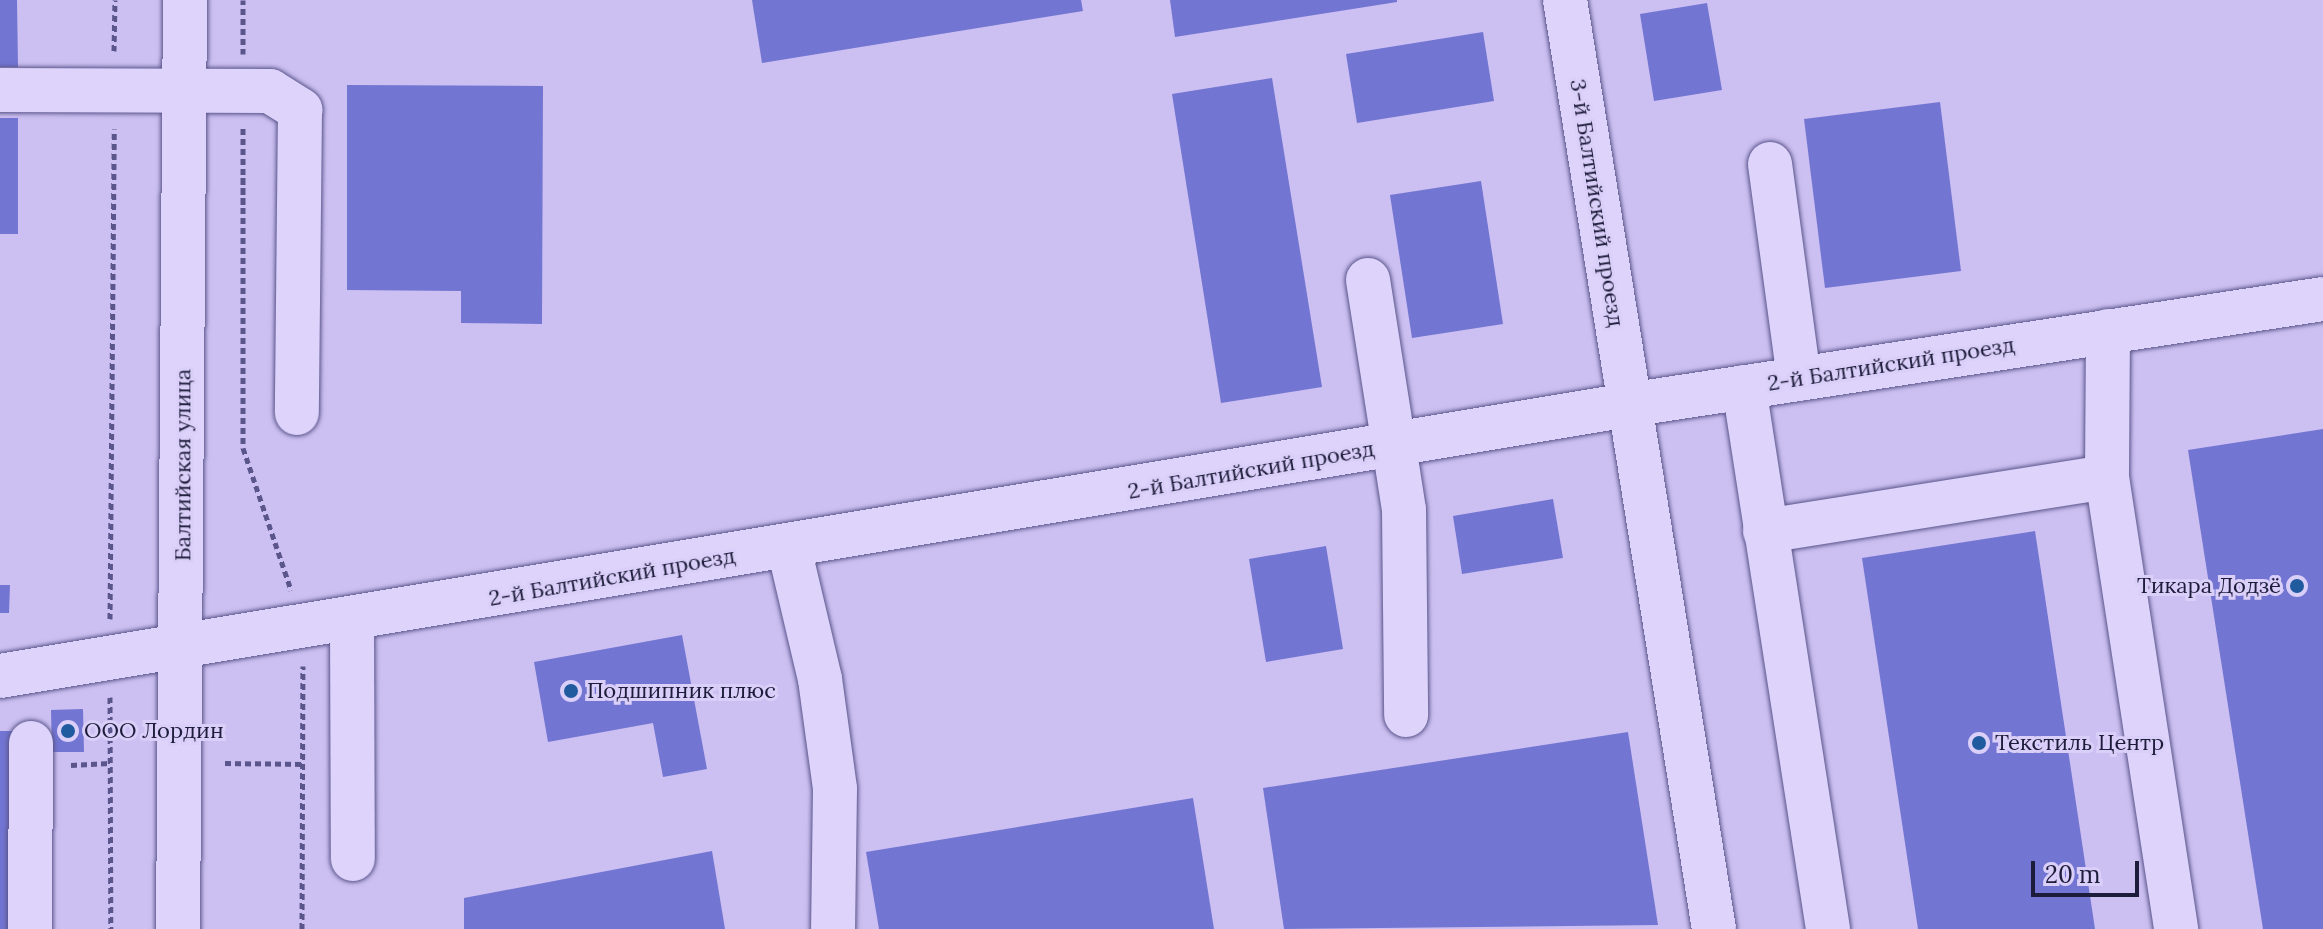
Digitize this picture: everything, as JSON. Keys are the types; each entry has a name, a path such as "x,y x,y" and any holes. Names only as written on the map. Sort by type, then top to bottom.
{"street":[{"name":"Балтийская улица","path":"178,929 185,0"},
{"name":"3-й Балтийский проезд","path":"1565,0 1714,929"},
{"path":"0,90 270,91 300,110 297,413"},
{"path":"1770,164 1799,379"},
{"path":"1368,280 1404,510 1406,715"},
{"name":"2-й Балтийский проезд","path":"96,663 1628,405 2323,299"},
{"path":"2108,331 2107,477 2176,929"},
{"path":"1744,387 1828,929"},
{"path":"1765,531 2107,477"},
{"path":"789,548 820,679 835,789 833,929"},
{"path":"352,621 353,859"},
{"path":"0,660 96,663"},
{"path":"0,676 96,663"},
{"path":"30,929 31,743"}],"path":[{"path":"111,929 96,663 115,0"},
{"path":"225,763 302,764 302,929"}],"building":[{"path":"0,0 17,0 18,67 0,67"},
{"path":"752,0 1081,0 1083,11 762,63"},
{"path":"1170,0 1397,0 1397,2 1175,37"},
{"path":"1707,3 1722,90 1654,101 1640,14"},
{"path":"1483,32 1494,101 1357,123 1346,54"},
{"path":"1272,78 1322,387 1221,403 1172,94"},
{"path":"347,85 543,86 542,324 461,323 461,291 347,290"},
{"path":"1940,102 1961,271 1825,288 1804,119"},
{"path":"0,118 18,118 18,234 0,234"},
{"path":"1481,181 1503,324 1412,338 1390,195"},
{"path":"2323,429 2323,929 2263,929 2188,450"},
{"path":"1553,499 1563,558 1462,574 1453,516"},
{"name":"Текстиль Центр","path":"2035,531 2095,929 1918,929 1862,558"},
{"path":"1326,546 1343,649 1266,662 1249,559"},
{"path":"0,585 10,585 9,613 0,613"},
{"path":"682,635 707,769 663,777 653,723 548,742 534,662"},
{"name":"ООО Лордин","path":"83,709 84,752 52,752 51,710"},
{"path":"0,731 17,731 16,929 0,929"},
{"path":"1628,732 1658,925 1284,929 1263,788"},
{"path":"1193,798 1214,929 879,929 866,852"},
{"path":"712,851 725,929 464,929 464,898"}],"place":[{"name":"Тикара Додзё","path":"2297,586"},
{"name":"Подшипник плюс","path":"571,691"},
{"name":"ООО Лордин","path":"68,731"},
{"name":"Текстиль Центр","path":"1979,743"}]}
